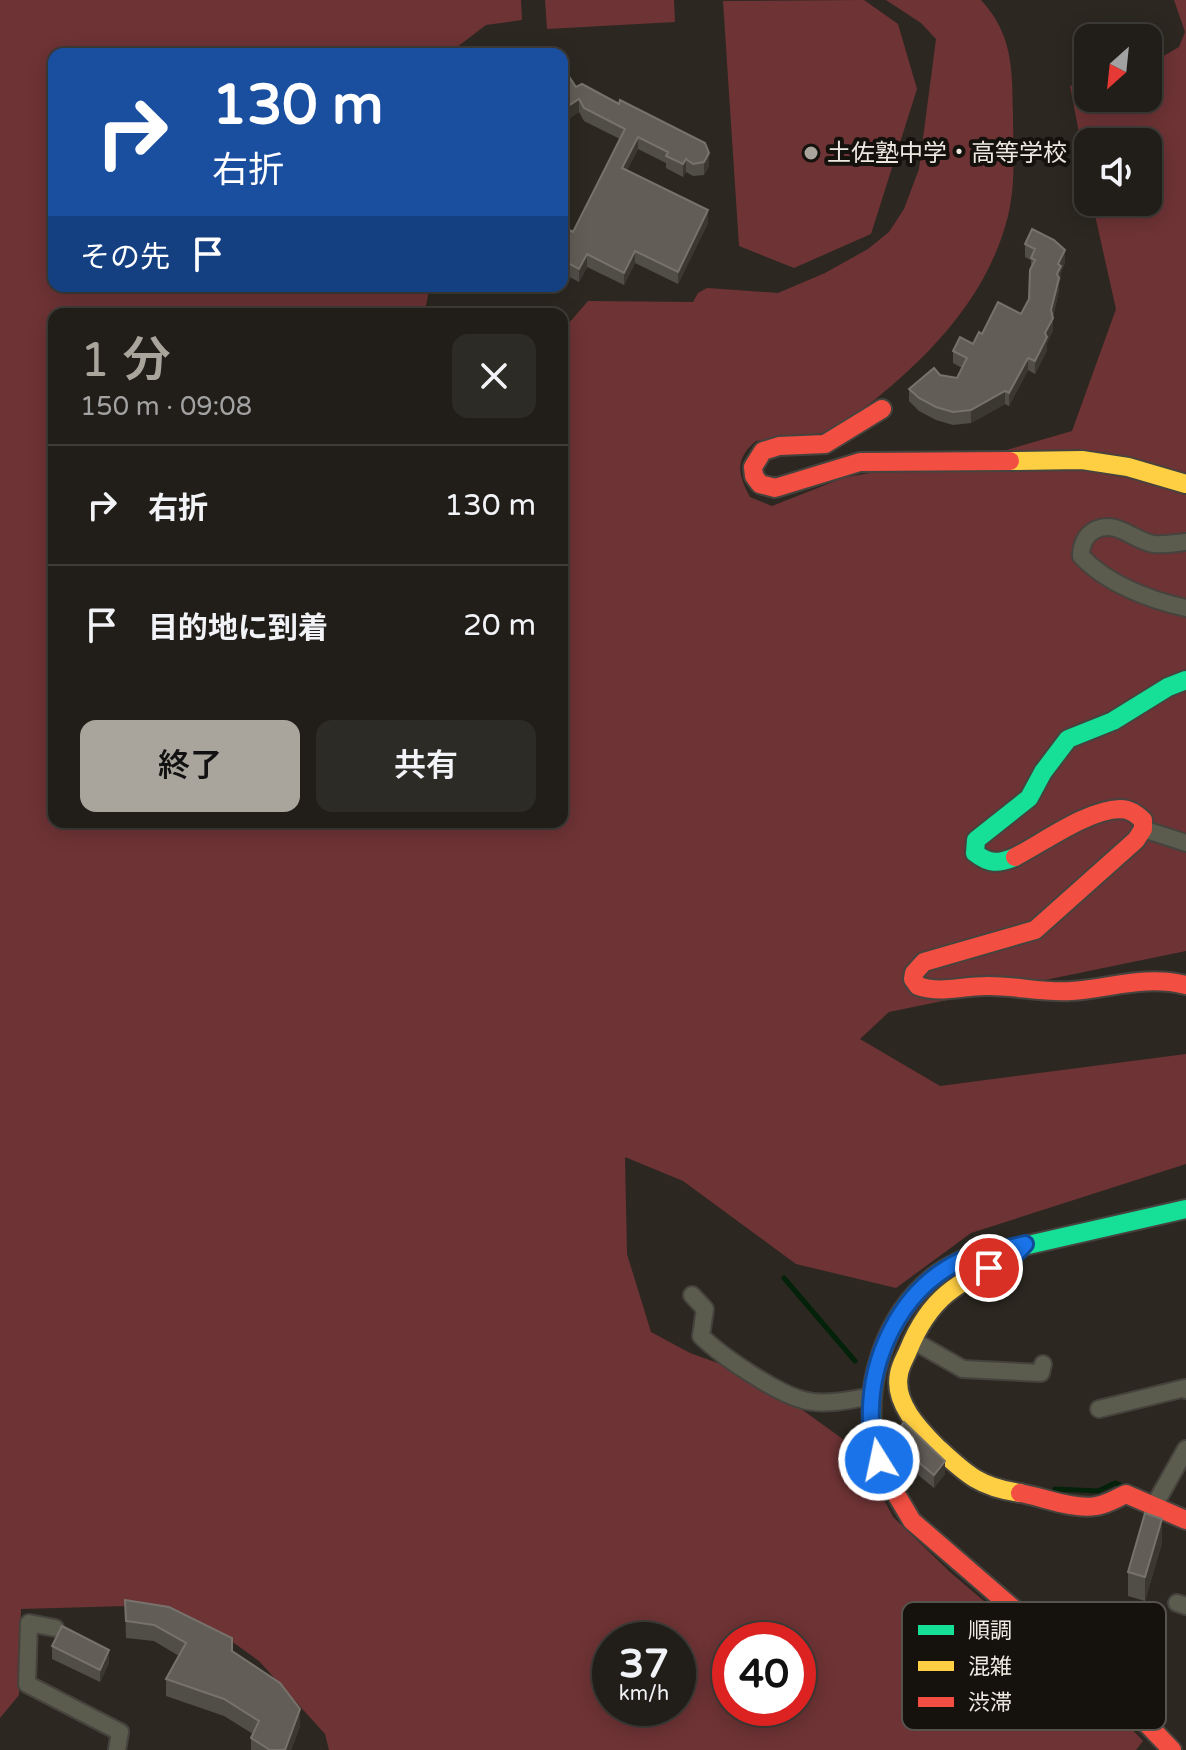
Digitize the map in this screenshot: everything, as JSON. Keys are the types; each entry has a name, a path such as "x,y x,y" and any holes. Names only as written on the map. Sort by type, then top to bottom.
{"street":[{"path":"882,409 825,444 779,446 763,451 753,467 754,476 760,484 775,488 791,486 860,462 1082,460 1128,467 1186,484"},
{"path":"1186,542 1152,544 1115,527 1100,527 1088,534 1081,549 1081,556 1103,575 1158,602 1186,608"},
{"path":"1186,680 1168,687 1113,721 1068,739 1043,772 1029,798 976,840 975,853 987,862 1001,863 1101,813 1125,809 1143,820 1143,829 1125,853 1093,876 1035,930 924,962 914,973 913,979 918,986 938,991 985,986 1070,991 1159,978 1186,985"},
{"path":"1143,829 1186,843"},
{"path":"1006,1602 912,1521 893,1493 879,1460 871,1426 877,1366 890,1331 917,1294 935,1276 962,1260 1186,1209"},
{"path":"1025,1244 1013,1257 964,1280 931,1307 912,1340 898,1375 900,1393 914,1425 970,1478 993,1489 1046,1497 1079,1507 1099,1506 1126,1494 1158,1499 1186,1520"},
{"path":"692,1295 705,1309 701,1336 718,1353 763,1380 803,1400 833,1402 872,1396"},
{"path":"912,1340 963,1369 1041,1373 1043,1364"},
{"path":"1099,1409 1186,1390"},
{"path":"1158,1499 1186,1449"},
{"path":"55,1628 29,1623 27,1684 120,1732 117,1750"},
{"path":"1153,1730 1172,1750"}],"shaded area":[{"path":"0,0 521,0 522,20 486,25 456,48 48,48 48,292 429,292 425,308 48,308 48,828 568,828 568,324 588,301 693,302 698,293 707,288 778,293 825,273 868,249 889,232 904,209 919,169 936,39 921,23 886,0 981,0 999,26 1009,53 1014,152 1008,216 982,280 943,335 868,405 831,432 756,441 744,454 741,474 750,497 772,506 843,478 880,471 934,471 1072,431 1116,309 1095,216 1162,216 1162,128 1078,128 1075,112 1162,112 1162,57 1179,47 1185,32 1174,0 1186,0 1186,951 889,1012 860,1039 940,1086 1186,1054 1186,1164 971,1233 896,1288 796,1264 683,1181 625,1157 627,1254 651,1332 690,1353 740,1371 797,1406 858,1450 893,1517 985,1602 902,1602 902,1730 1132,1730 1143,1741 1136,1750 329,1750 325,1734 259,1661 223,1635 127,1606 21,1609 19,1695 0,1718"},
{"path":"545,0 674,0 675,22 547,29"},
{"path":"864,0 898,24 917,89 871,234 794,268 739,246 723,1"},
{"path":"1074,85 1074,107 1070,86"}],"building":[{"path":"568,75 576,87 582,84 619,104 620,100 705,143 709,153 704,162 693,164 686,159 683,164 666,156 668,152 638,137 622,168 708,210 678,272 635,251 624,273 587,254 579,269 568,263 568,229 573,232 625,129 584,108 579,99 568,106"},
{"path":"1032,229 1054,240 1065,250 1058,264 1061,266 1051,310 1053,318 1035,361 1028,358 1009,393 1005,391 971,410 953,412 919,398 909,389 934,368 940,375 957,378 967,358 953,351 960,337 973,344 979,332 982,334 998,302 1021,314 1029,299 1030,270 1035,260 1031,258 1035,249 1025,244"},
{"path":"904,1422 945,1461 934,1475 900,1447 906,1440 896,1432"},
{"path":"1145,1513 1162,1519 1145,1577 1128,1572"},
{"path":"125,1600 169,1607 232,1638 232,1651 280,1683 300,1709 285,1750 270,1750 251,1738 259,1721 224,1699 166,1679 186,1643 154,1625 126,1621"},
{"path":"62,1626 109,1650 100,1670 52,1646"}],"waterway":[{"path":"784,1278 855,1361"},
{"path":"1055,1489 1098,1491 1115,1483 1123,1486"}],"traffic: fast":[{"path":"1015,857 999,862 989,861 975,853 976,840 1029,798 1043,772 1068,739 1113,721 1168,687 1186,680"},
{"path":"876,1447 872,1400 882,1353 903,1310 938,1274 962,1260 1186,1209"}],"traffic: slow":[{"path":"1010,461 1082,460 1128,467 1186,484"},
{"path":"1008,1259 960,1284 936,1304 917,1332 900,1368 898,1384 904,1405 915,1423 956,1465 983,1483 1020,1493"}],"traffic: jam":[{"path":"882,409 825,444 779,446 763,451 753,467 754,476 760,484 775,488 860,462 1010,461"},
{"path":"1015,857 1066,828 1107,811 1127,810 1143,820 1143,829 1136,840 1035,930 924,962 914,973 913,979 918,986 943,990 996,986 1060,991 1157,981 1186,985"},
{"path":"876,1447 886,1477 912,1521 1006,1602"},
{"path":"1020,1493 1087,1507 1104,1504 1126,1494 1186,1520"},
{"path":"1153,1730 1172,1750"}],"place":[{"name":"土佐塾中学・高等学校","path":"811,153"}],"route":[{"path":"879,1460 871,1426 872,1391 890,1331 908,1303 935,1276 962,1260 1025,1244 1013,1257 989,1268"}]}
